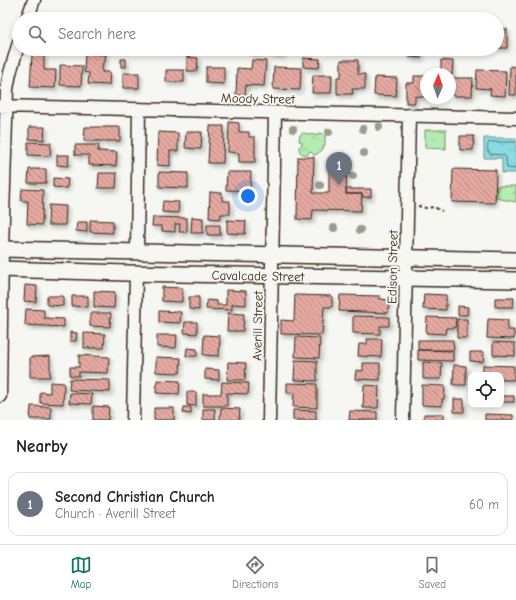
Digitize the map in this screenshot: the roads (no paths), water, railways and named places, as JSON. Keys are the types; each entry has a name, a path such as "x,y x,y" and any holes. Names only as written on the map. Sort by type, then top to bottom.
{"main road":[{"name":"Cavalcade Street","path":"1,249 516,260"},
{"name":"Cavalcade Street","path":"1,269 136,274 516,280"}],"street":[{"path":"30,12 34,0"},
{"path":"0,396 3,106 15,56"},
{"name":"Moody Street","path":"3,106 516,118"},
{"path":"137,251 139,109"},
{"name":"Averill Street","path":"269,420 275,113"},
{"name":"Edison Street","path":"403,420 409,115"},
{"path":"133,420 136,274"}],"water":[{"path":"484,138 516,138 516,173 502,173 502,158 484,158"}],"place":[{"name":"Second Christian Church","path":"339,185"}]}
